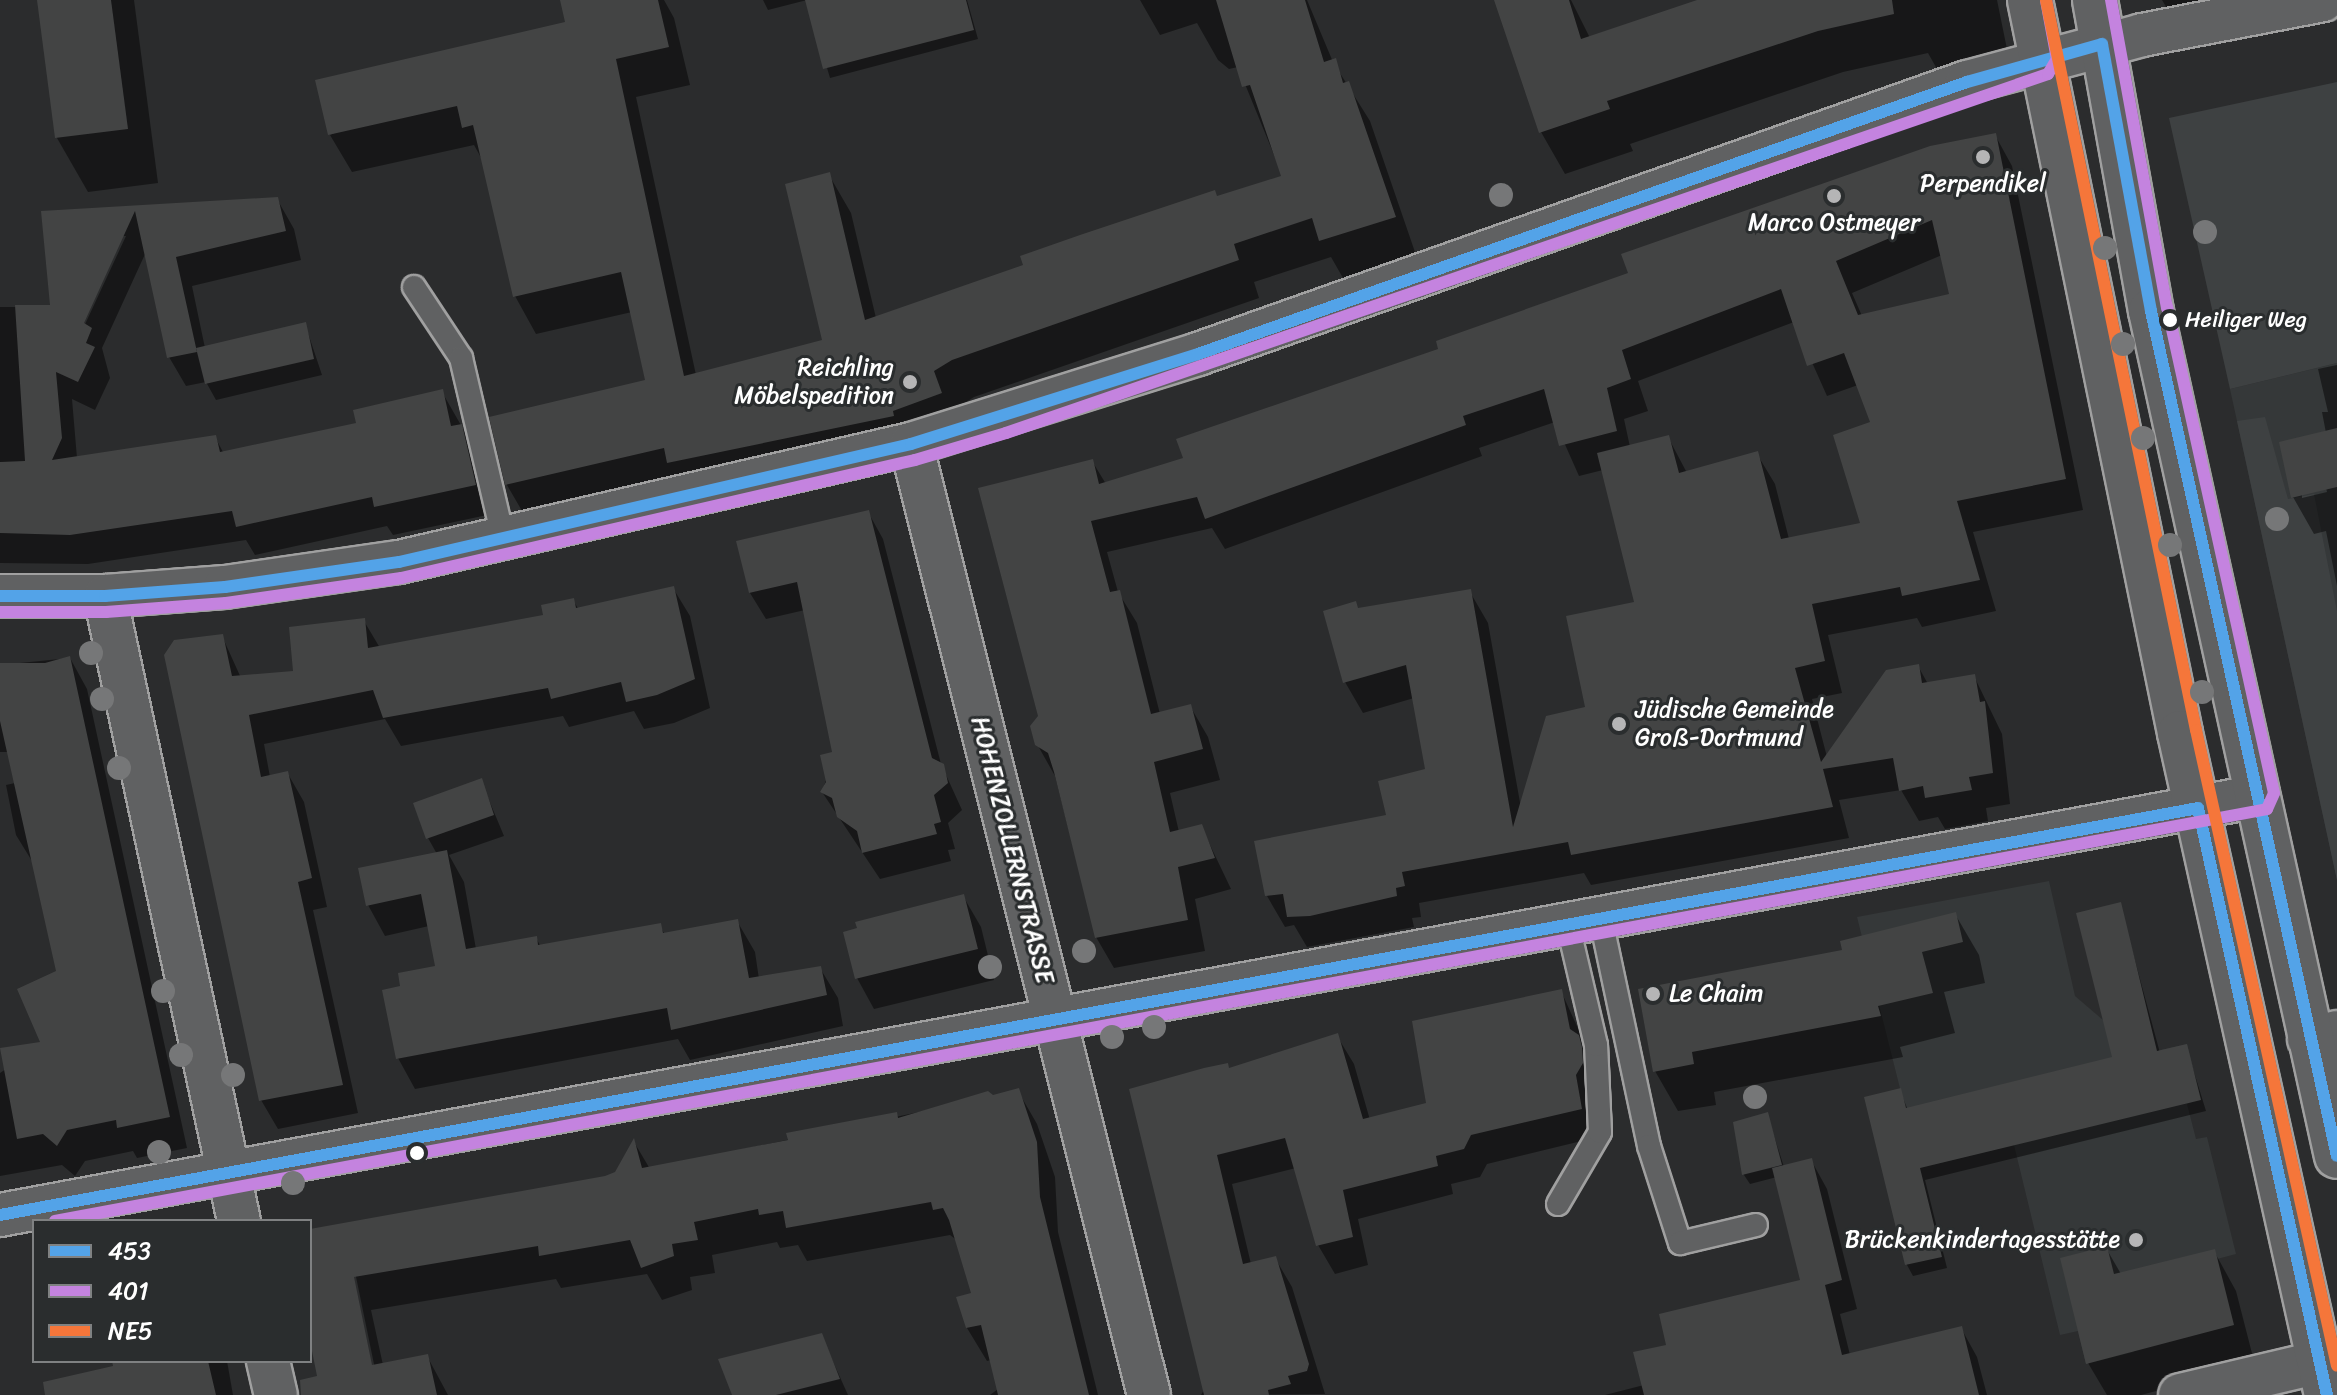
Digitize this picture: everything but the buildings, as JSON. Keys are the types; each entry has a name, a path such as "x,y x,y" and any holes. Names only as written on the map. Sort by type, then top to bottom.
{"main road":[{"path":"2030,0 2198,808 2328,1372"},
{"path":"2095,0 2151,311 2258,796 2323,1036 2337,1156"}],"street":[{"path":"0,596 105,596 225,587 504,541 911,444 1198,354 2041,59 2323,0"},
{"name":"HOHENZOLLERNSTRASSE","path":"911,444 1149,1395"},
{"path":"105,596 239,1219"},
{"path":"0,1215 2258,796"},
{"path":"268,1363 276,1395"},
{"path":"2180,1395 2328,1372"}],"lane":[{"path":"414,287 461,358 504,541"},
{"path":"1558,1204 1600,1132 1596,1045 1584,923"},
{"path":"1584,923 1680,1243 1756,1225"}],"shaded area":[{"path":"2337,82 2337,363 2230,389 2169,118"},
{"path":"2337,363 2337,880 2230,389"},
{"path":"2265,417 2288,499 2314,494 2337,611 2337,880 2237,421"},
{"path":"2049,881 2075,996 2103,1020 2129,1014 2139,1055 2187,1044 2201,1099 2187,1104 2196,1139 2207,1137 2236,1254 2217,1259 2234,1325 2157,1344 2129,1334 2134,1352 2086,1364 2078,1331 2060,1335 2014,1145 1920,1168 1857,917"}],"transit line":[{"name":"401","path":"0,612 106,612 226,603 401,578 915,460 1006,433 2048,74 2057,59 2046,0"},
{"name":"NE5","path":"2046,0 2196,730 2337,1366"},
{"name":"401","path":"66,1219 2267,809 2274,793 2167,308 2111,0"},
{"name":"453","path":"0,596 105,596 225,587 399,562 911,444 1198,354 1967,82 2102,44 2151,311 2337,1156"},
{"name":"453","path":"0,1215 2198,808 2327,1395"}],"place":[{"name":"Perpendikel","path":"1983,157"},
{"name":"Marco Ostmeyer","path":"1834,196"},
{"name":"Heiliger Weg","path":"2170,320"},
{"name":"Reichling Möbelspedition","path":"910,382"},
{"name":"Jüdische Gemeinde Groß-Dortmund","path":"1619,724"},
{"name":"Le Chaim","path":"1653,994"},
{"name":"Brückenkindertagesstätte","path":"2136,1240"}]}
